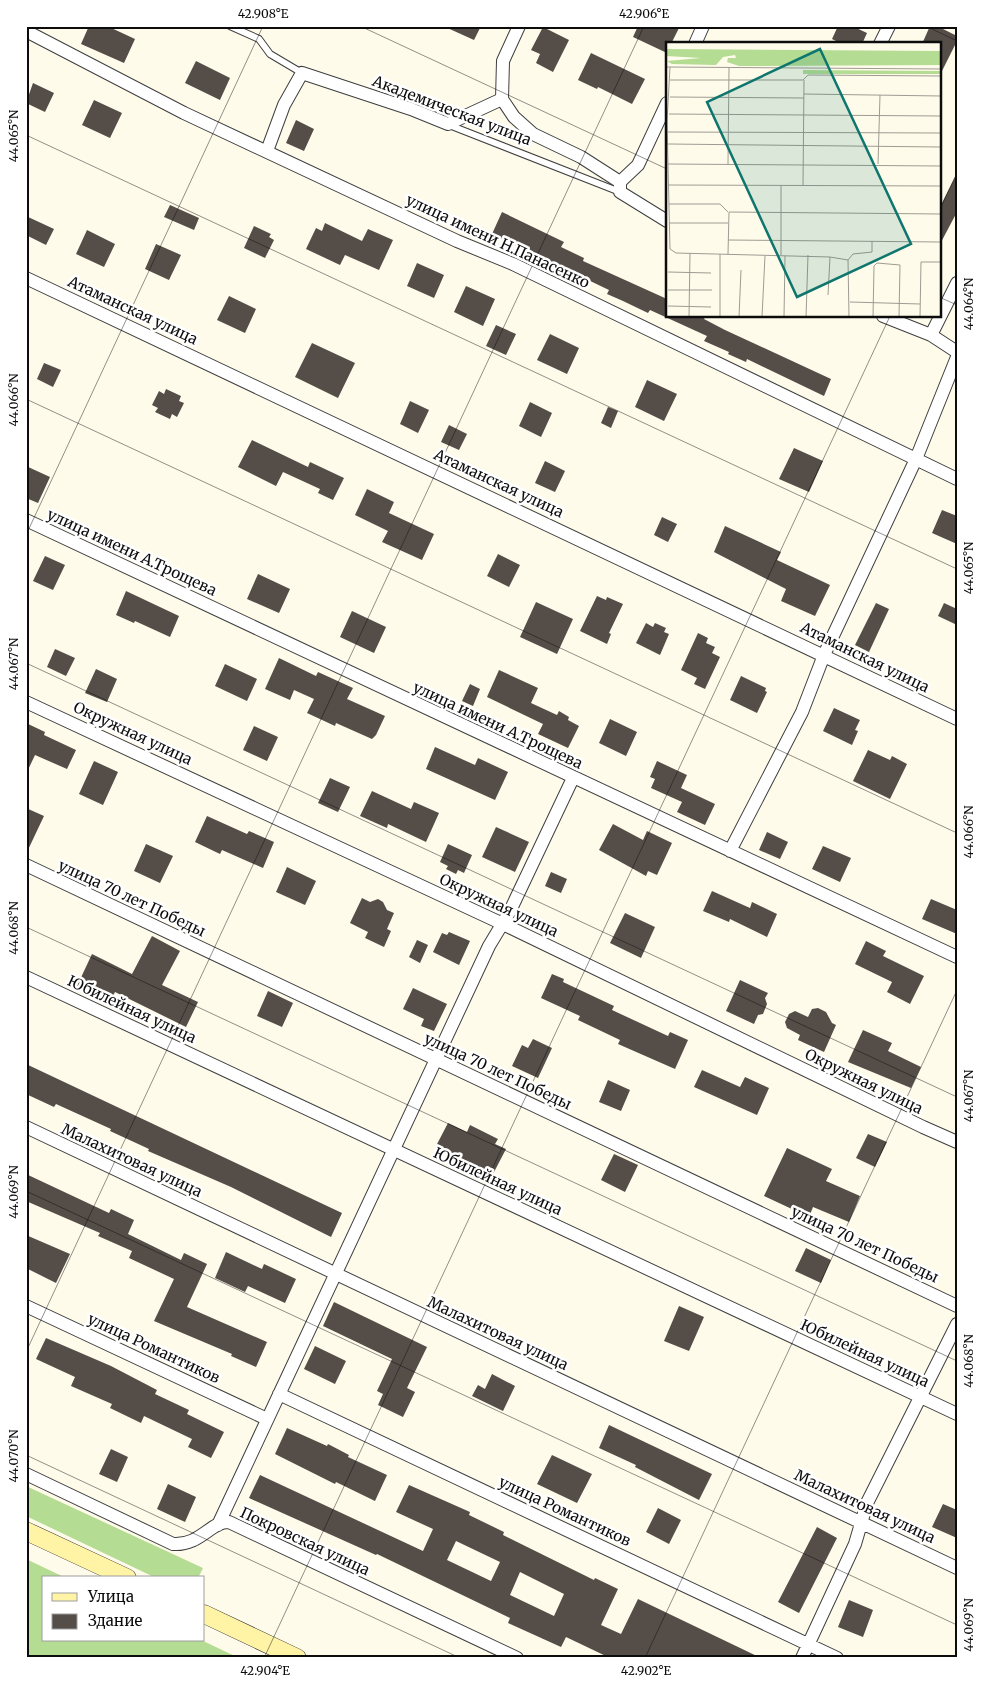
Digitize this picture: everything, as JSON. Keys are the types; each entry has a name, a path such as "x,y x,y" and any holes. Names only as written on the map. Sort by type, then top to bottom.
{"main road":[{"path":"26,1531 122,1576"},
{"path":"205,1614 297,1658"}],"street":[{"path":"448,124 502,98 503,61 519,26"},
{"path":"696,42 703,26"},
{"path":"881,42 889,26"},
{"name":"улица имени Н.Панасенко","path":"26,31 184,113 457,241 513,264 957,479"},
{"name":"Академическая улица","path":"302,73 411,109 448,124"},
{"path":"266,151 284,105 302,73"},
{"name":"Академическая улица","path":"502,98 514,117 533,134 581,157 666,220"},
{"path":"620,187 638,165 666,105"},
{"name":"Атаманская улица","path":"26,278 824,655 957,720"},
{"path":"940,317 957,283"},
{"path":"888,318 931,335 957,352"},
{"path":"931,335 940,318"},
{"path":"730,851 786,747 824,655 916,459 957,357"},
{"name":"улица имени А.Трощева","path":"26,520 957,957"},
{"name":"Окружная улица","path":"26,702 502,924 905,1119 957,1142"},
{"path":"218,1525 489,946 502,924 573,778"},
{"name":"улица 70 лет Победы","path":"26,865 957,1306"},
{"name":"Юбилейная улица","path":"26,977 957,1414"},
{"name":"Малахитовая улица","path":"26,1128 957,1568"},
{"name":"улица Романтиков","path":"26,1306 267,1419"},
{"path":"802,1658 851,1554 867,1503 919,1396 957,1324"},
{"name":"улица Романтиков","path":"279,1394 837,1658"},
{"name":"Покровская улица","path":"26,1474 173,1544 194,1541 218,1525 229,1522 517,1658"}],"lane":[{"name":"Академическая улица","path":"230,26 259,39 270,54 302,73"},
{"name":"Академическая улица","path":"448,124 620,187"}],"green space":[{"path":"26,1486 203,1568 199,1576 152,1576 26,1516"},
{"path":"26,1559 62,1576 42,1576 42,1642 205,1642 239,1658 26,1658"}],"building":[{"path":"89,26 107,26 135,39 124,63 81,44"},
{"path":"443,26 481,26 474,40"},
{"path":"638,26 680,26 672,42 666,42 666,53 633,37"},
{"path":"838,26 852,26 867,33 863,42 838,42 832,39"},
{"path":"930,26 937,26 957,36 957,41 940,75 940,42 923,42"},
{"path":"543,27 569,40 553,72 536,63 540,54 531,50"},
{"path":"591,53 645,79 632,104 598,87 597,89 578,80"},
{"path":"196,61 230,78 220,100 185,83"},
{"path":"33,83 54,93 45,112 26,103"},
{"path":"94,100 122,113 110,138 82,125"},
{"path":"296,120 314,129 304,151 286,143"},
{"path":"957,173 957,212 940,244 940,207"},
{"path":"170,205 199,218 194,230 164,217"},
{"path":"502,212 564,242 561,247 584,258 583,261 666,299 666,317 650,310 648,313 607,294 609,290 492,234"},
{"path":"26,216 54,229 46,245 26,235"},
{"path":"325,223 362,241 368,229 393,240 379,270 345,255 340,265 306,249 316,228 322,231"},
{"path":"254,226 271,234 269,237 274,240 265,258 244,248"},
{"path":"87,230 115,244 104,267 76,254"},
{"path":"156,244 181,255 169,280 145,269"},
{"path":"417,263 444,275 434,298 407,286"},
{"path":"466,286 495,299 483,326 454,312"},
{"path":"229,296 256,309 245,333 217,320"},
{"path":"668,318 704,318 725,330 831,379 824,396 747,359 746,362 728,354 729,352 704,341 707,336"},
{"path":"496,325 516,334 506,355 486,346"},
{"path":"550,334 579,348 567,374 537,360"},
{"path":"312,343 355,363 338,398 295,377"},
{"path":"44,363 61,370 53,387 37,379"},
{"path":"647,380 677,394 664,421 635,407"},
{"path":"166,389 181,396 179,401 184,403 177,417 172,414 170,419 155,412 158,408 152,405 159,391 164,394"},
{"path":"410,401 429,410 418,433 400,424"},
{"path":"530,402 552,413 541,437 519,426"},
{"path":"608,407 618,411 611,428 601,423"},
{"path":"449,425 467,434 459,450 441,442"},
{"path":"252,440 308,467 310,462 344,478 333,500 318,493 320,489 283,472 276,486 238,467"},
{"path":"794,448 823,461 809,492 779,479"},
{"path":"545,461 565,471 555,492 535,483"},
{"path":"26,466 50,477 38,503 26,498"},
{"path":"367,489 394,502 389,513 434,534 422,560 382,542 388,531 355,515"},
{"path":"942,510 957,516 957,544 932,533"},
{"path":"662,517 677,524 668,542 654,535"},
{"path":"725,526 781,552 777,560 830,585 815,616 781,601 786,589 714,552"},
{"path":"498,554 520,565 509,587 487,576"},
{"path":"45,556 65,565 53,590 33,581"},
{"path":"258,574 290,589 279,613 247,599"},
{"path":"126,591 179,616 170,637 135,621 134,623 116,615"},
{"path":"597,596 606,600 607,597 623,604 609,633 611,634 607,644 580,631"},
{"path":"536,602 573,619 557,654 520,637"},
{"path":"876,603 889,609 869,652 855,645"},
{"path":"944,603 957,609 957,625 938,616"},
{"path":"352,611 386,627 374,653 340,637"},
{"path":"646,623 653,627 655,623 666,628 664,632 669,634 660,655 636,643"},
{"path":"698,633 708,638 706,643 715,647 712,653 720,657 705,689 694,684 697,678 681,670"},
{"path":"55,649 75,658 66,676 47,667"},
{"path":"279,658 316,676 318,672 353,688 347,699 385,716 376,735 372,739 336,723 335,726 307,713 314,699 294,690 290,700 265,689"},
{"path":"225,664 257,679 247,701 215,686"},
{"path":"96,669 117,679 107,702 85,693"},
{"path":"499,670 538,688 531,703 557,715 559,711 569,717 568,720 579,726 568,748 538,734 543,724 487,697"},
{"path":"741,676 766,688 765,691 767,692 757,713 730,700"},
{"path":"470,684 480,689 473,706 462,701"},
{"path":"834,708 860,720 855,730 858,731 852,745 823,731"},
{"path":"610,719 637,732 626,756 599,743"},
{"path":"26,723 45,732 44,735 76,750 67,769 35,755 26,774"},
{"path":"254,726 278,737 267,761 243,750"},
{"path":"435,747 475,765 478,758 508,772 495,800 426,769"},
{"path":"868,750 890,760 892,756 907,764 890,799 853,781"},
{"path":"94,761 118,772 103,805 79,794"},
{"path":"657,761 687,775 681,788 715,804 705,825 677,812 682,802 651,788 655,779 650,777"},
{"path":"330,778 350,787 338,812 318,803"},
{"path":"372,791 411,809 414,802 439,813 426,842 388,824 387,828 360,816"},
{"path":"26,808 44,816 26,854"},
{"path":"207,816 247,834 249,831 274,842 263,868 222,850 220,854 195,842"},
{"path":"613,824 643,840 647,831 672,843 657,875 648,871 646,876 599,850"},
{"path":"496,827 529,842 515,872 482,857"},
{"path":"767,832 788,842 780,859 759,850"},
{"path":"146,844 173,856 160,883 134,871"},
{"path":"448,844 472,855 464,873 458,870 456,874 446,869 448,866 440,862"},
{"path":"823,846 851,858 840,882 812,869"},
{"path":"287,867 316,881 305,905 276,892"},
{"path":"551,872 567,879 561,893 545,886"},
{"path":"712,891 750,908 752,902 777,914 767,937 730,919 729,922 703,911"},
{"path":"362,898 370,902 378,899 383,902 387,910 394,913 387,929 391,931 384,947 365,938 368,932 350,923"},
{"path":"931,899 957,910 957,934 922,919"},
{"path":"625,913 655,927 641,958 610,943"},
{"path":"449,932 470,941 459,965 433,952 442,933 447,935"},
{"path":"152,936 180,951 162,985 198,1002 186,1027 115,992 110,1002 77,986 92,954 132,974"},
{"path":"417,940 428,945 420,963 409,957"},
{"path":"866,941 886,951 883,956 924,976 910,1004 887,992 892,982 855,964"},
{"path":"552,974 564,979 563,982 614,1006 612,1010 668,1036 670,1032 688,1040 675,1069 618,1044 620,1040 578,1020 580,1016 541,998"},
{"path":"740,980 768,993 765,998 767,1004 763,1014 758,1015 754,1024 726,1011"},
{"path":"413,988 447,1004 434,1031 421,1026 424,1019 403,1009"},
{"path":"268,991 293,1003 282,1027 257,1016"},
{"path":"818,1008 826,1012 832,1023 836,1025 824,1052 798,1040 800,1035 787,1028 785,1022 789,1014 795,1011 808,1017 812,1009"},
{"path":"863,1030 892,1043 888,1051 921,1067 911,1088 848,1062"},
{"path":"533,1039 552,1048 538,1078 512,1066 522,1045 528,1048"},
{"path":"26,1064 342,1213 331,1237 231,1187 148,1151 149,1149 110,1131 111,1129 56,1104 54,1107 26,1094"},
{"path":"702,1070 740,1087 745,1077 769,1088 757,1115 694,1087"},
{"path":"608,1080 630,1090 621,1111 599,1102"},
{"path":"448,1123 467,1132 470,1125 498,1139 495,1144 506,1149 493,1174 436,1146"},
{"path":"868,1134 887,1142 875,1167 856,1158"},
{"path":"787,1148 832,1169 826,1181 860,1196 849,1222 813,1207 809,1217 764,1196"},
{"path":"614,1154 638,1165 625,1192 601,1180"},
{"path":"26,1174 109,1213 111,1209 134,1220 128,1234 181,1260 184,1253 207,1264 187,1307 267,1342 256,1367 231,1356 232,1354 154,1321 174,1279 129,1258 132,1251 98,1236 100,1233 26,1201"},
{"path":"26,1235 70,1254 56,1283 26,1268"},
{"path":"806,1248 831,1260 821,1283 795,1271"},
{"path":"226,1252 262,1269 264,1264 296,1279 285,1303 248,1286 245,1292 215,1278"},
{"path":"334,1302 427,1347 407,1388 415,1392 403,1417 378,1405 383,1394 377,1391 392,1359 323,1326"},
{"path":"679,1306 704,1317 689,1351 664,1341"},
{"path":"46,1338 111,1366 157,1390 155,1394 189,1410 187,1414 224,1432 211,1458 188,1447 192,1439 144,1416 141,1423 110,1408 112,1404 71,1386 75,1377 36,1359"},
{"path":"315,1346 346,1361 335,1384 304,1369"},
{"path":"492,1374 515,1386 503,1411 472,1396 478,1385 485,1389"},
{"path":"609,1425 712,1474 699,1500 635,1467 636,1465 599,1448"},
{"path":"287,1428 327,1446 328,1444 349,1455 348,1457 387,1475 375,1501 336,1482 335,1484 275,1454"},
{"path":"111,1449 128,1457 117,1482 99,1474"},
{"path":"552,1455 592,1474 577,1503 537,1484"},
{"path":"260,1475 423,1551 433,1529 396,1512 409,1485 470,1512 469,1515 504,1532 503,1535 594,1580 595,1578 618,1589 601,1625 621,1634 638,1599 761,1658 610,1658 566,1637 561,1647 508,1623 510,1618 377,1554 249,1498","holes":["456,1541 500,1562 491,1581 447,1560","520,1572 564,1594 554,1616 510,1595"]},
{"path":"168,1484 196,1497 185,1522 157,1509"},
{"path":"943,1504 957,1510 957,1538 932,1527"},
{"path":"658,1508 681,1520 669,1544 646,1532"},
{"path":"817,1527 837,1538 799,1613 778,1602"},
{"path":"849,1600 873,1610 863,1637 838,1627"}]}
